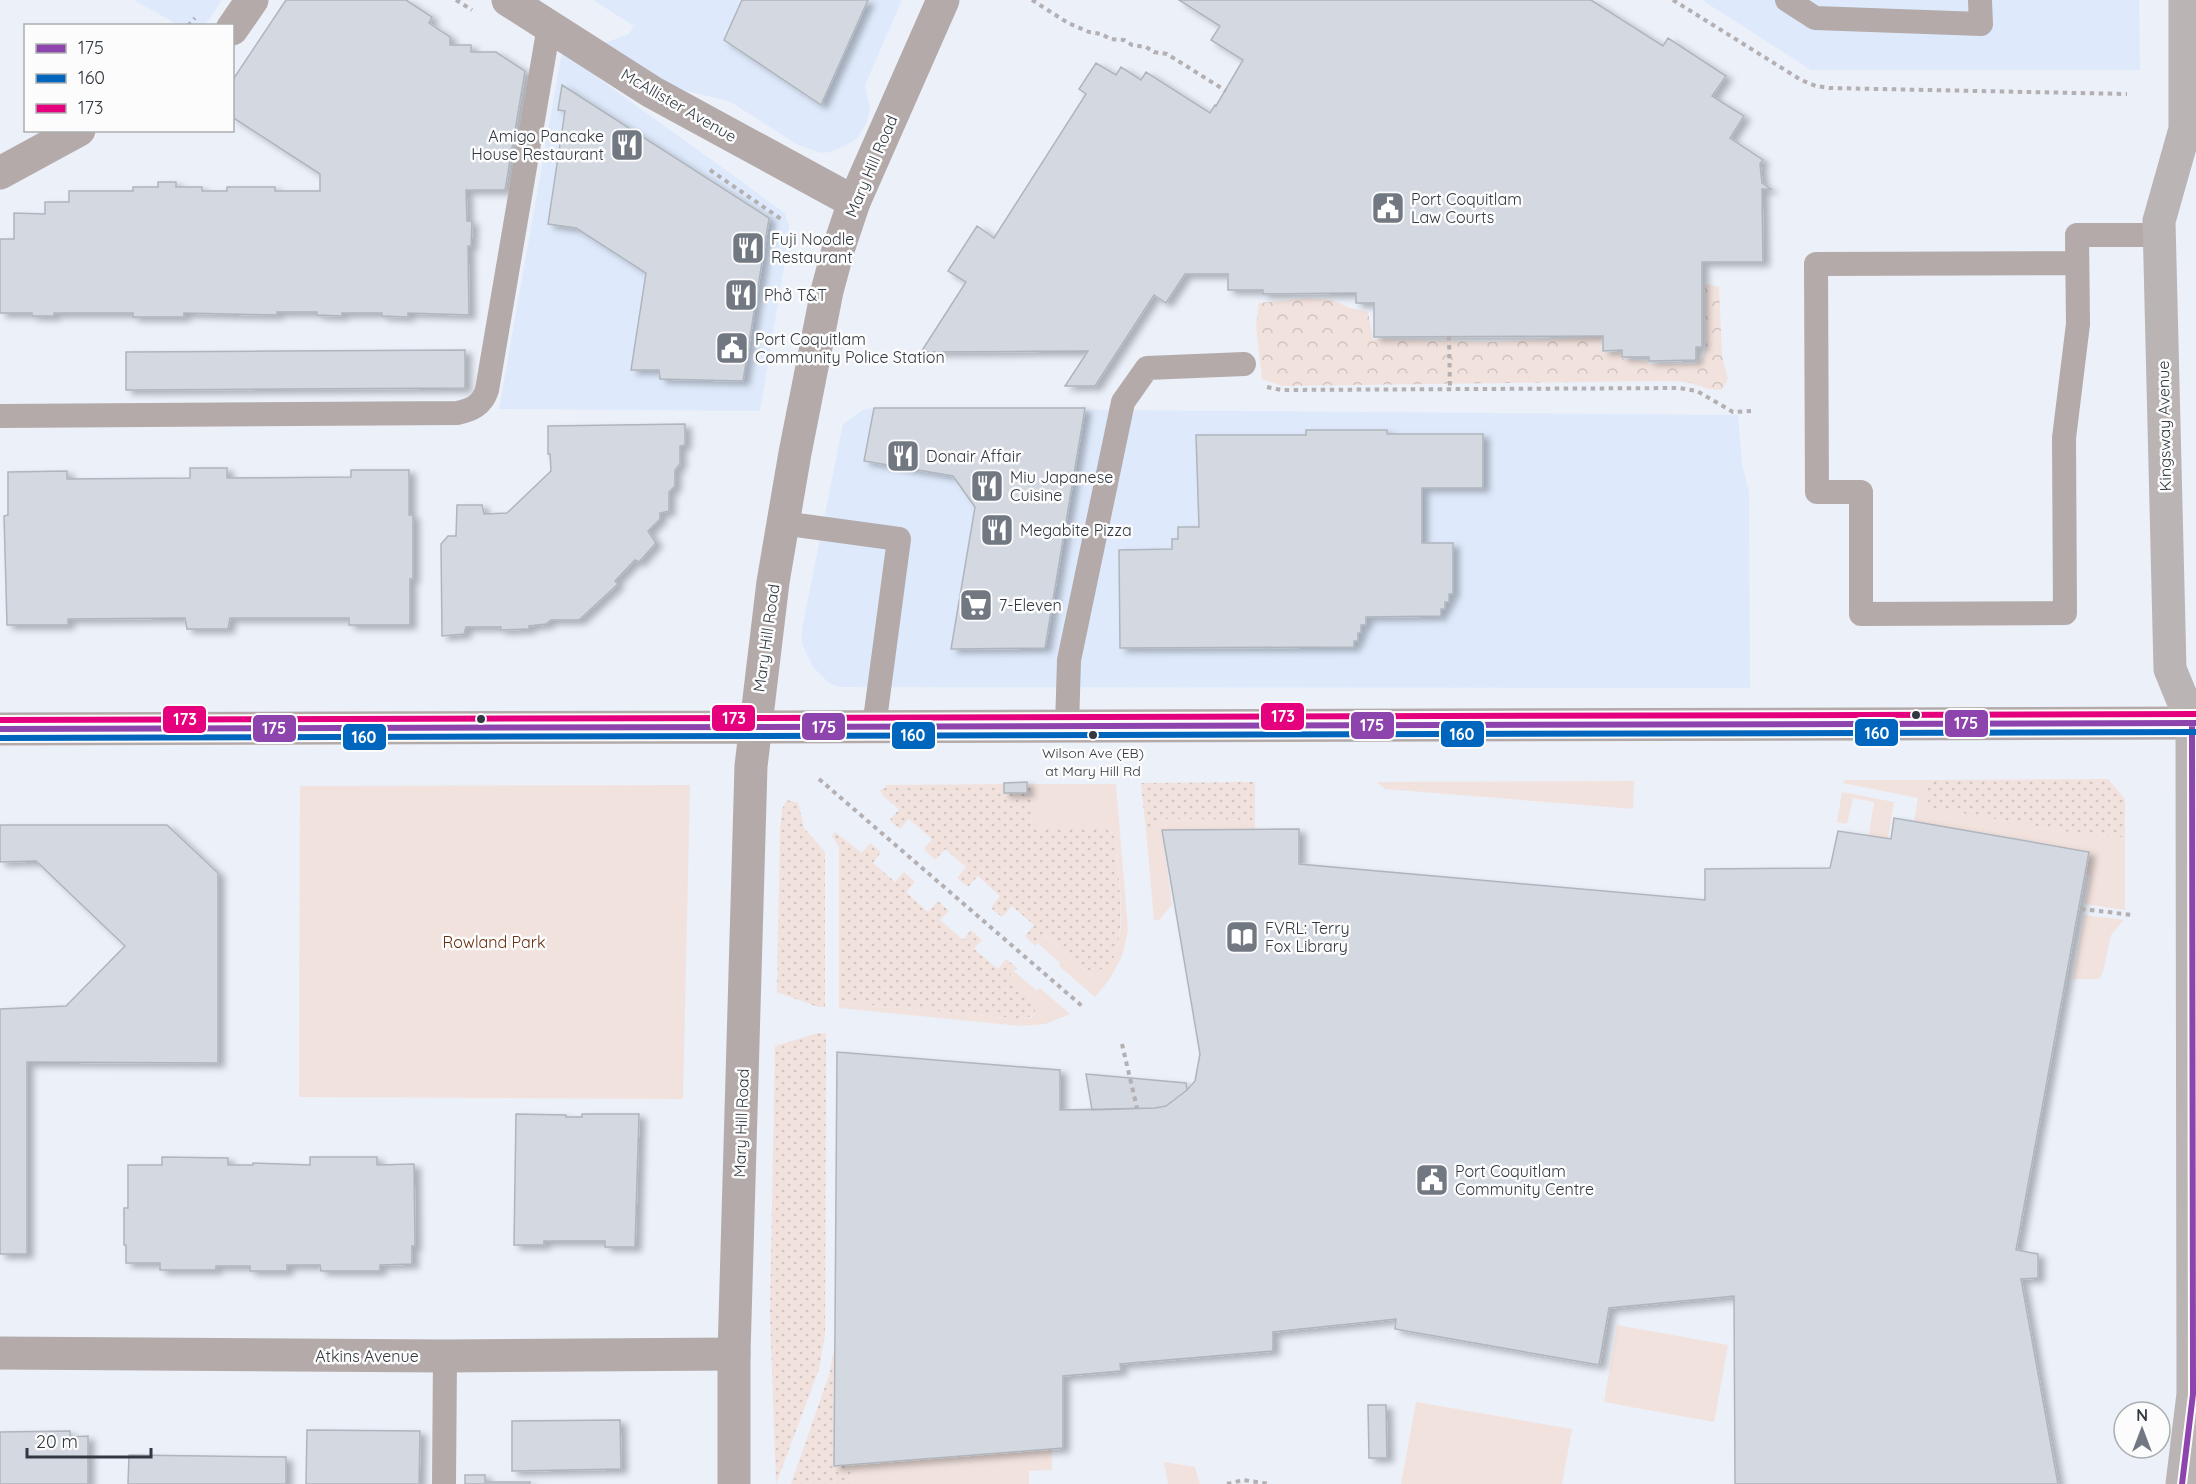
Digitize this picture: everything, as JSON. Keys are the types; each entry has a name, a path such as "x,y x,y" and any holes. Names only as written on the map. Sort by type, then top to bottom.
{"main road":[{"name":"Kingsway Avenue","path":"2182,1484 2195,1404 2194,719 2170,669 2159,221 2185,129 2185,0"},
{"name":"Kingsway Avenue","path":"2185,129 2196,167"}],"street":[{"path":"234,26 252,0"},
{"name":"McAllister Avenue","path":"508,0 652,92 854,202"},
{"name":"Mary Hill Road","path":"734,1484 734,1354 750,766 782,523 827,291 838,250 854,202 943,0"},
{"path":"0,172 75,132"},
{"path":"0,729 1067,727 2194,719"},
{"name":"Atkins Avenue","path":"0,1353 445,1356 734,1354"}],"lane":[{"path":"1787,0 1815,18 1980,24 1980,0"},
{"path":"0,416 457,413 477,406 484,399 487,390 549,26"},
{"path":"2077,263 1816,264 1817,492 1862,492 1861,614 2065,613 2064,438 2078,324 2078,236 2160,235"},
{"path":"1067,727 1069,660 1123,402 1147,368 1244,364"},
{"path":"782,523 899,538 874,727"},
{"path":"444,1484 445,1356"}],"path":[{"path":"1032,0 1068,23 1089,32 1102,34 1110,39 1124,40 1131,45 1167,54 1226,92"},
{"path":"1673,0 1801,80 1816,86 1897,90 2127,94"},
{"path":"1449,336 1450,389"},
{"path":"1244,364 1256,382 1281,390 1679,388 1697,391 1732,412 1751,411"},
{"path":"819,779 1082,1006"},
{"path":"2081,909 2133,915"},
{"path":"1122,1044 1137,1108"},
{"path":"1227,1484 1243,1480 1270,1484"}],"shaded area":[{"path":"134,0 222,0 206,24 176,24"},
{"path":"593,0 902,0 865,85 870,109 867,122 857,138 850,143 831,152 821,153 798,145 731,102 680,89 657,78 602,44 629,34 634,26"},
{"path":"1702,0 2139,0 2140,70 1811,70"},
{"path":"562,52 785,213 789,227 787,249 760,411 499,409"},
{"path":"872,408 1738,415 1742,464 1749,492 1750,688 840,687 829,683 813,667 802,644 802,629 843,424 863,410"}],"green space":[{"path":"1709,284 1719,287 1722,356 1728,379 1722,390 1709,389 1687,382 1665,381 1282,386 1262,379 1256,326 1259,303 1308,298 1332,300 1350,308 1368,312 1373,339 1489,342 1601,337 1602,352 1620,353 1623,359 1647,361 1649,364 1694,364 1702,359 1706,347 1705,286"},
{"path":"2108,779 2125,799 2125,837 2091,836 1927,807 1927,780"},
{"path":"1844,780 1927,780 1928,807 2091,836 2125,837 2125,910 2085,904 2090,875 2086,874 2089,852 1914,822 1918,798 1843,783"},
{"path":"1634,781 1633,809 1385,789 1377,782"},
{"path":"1255,782 1255,820 1164,819 1153,831 1146,831 1141,783"},
{"path":"1034,784 1034,821 1107,829 1114,835 1120,892 1119,940 1113,959 1104,970 1083,968 1045,935 1035,946 1025,936 1034,925 1012,906 1002,917 991,908 1000,896 978,876 968,887 957,878 966,867 945,849 935,860 924,849 932,839 909,819 900,829 890,820 899,809 883,796 880,790 886,785"},
{"path":"1034,784 1116,784 1128,930 1122,956 1109,980 1095,997 1059,966 1060,963 1038,943 1044,935 1076,964 1089,971 1104,968 1113,959 1121,926 1120,885 1114,835 1107,829 1038,829 1034,821"},
{"name":"Rowland Park","path":"690,785 683,1099 299,1097 300,786"},
{"path":"1842,792 1894,802 1888,839 1869,835 1874,802 1853,798 1847,824 1837,822"},
{"path":"787,800 798,803 804,828 825,852 825,1007 818,1007 777,992 780,831 782,809"},
{"path":"1164,819 1255,820 1255,830 1162,830 1172,905 1159,920 1154,920 1146,831 1153,831"},
{"path":"835,832 862,853 870,843 881,852 873,863 895,882 904,872 915,882 906,892 928,912 938,901 949,911 940,920 963,940 971,930 982,940 974,949 998,969 1006,959 1017,968 1008,978 1032,1000 1035,1012 1021,1019 839,1002 839,847 832,836"},
{"path":"2084,915 2124,920 2111,935 2103,972 2099,979 2073,979"},
{"path":"1014,971 1037,991 1040,988 1070,1014 1045,1024 1021,1026 839,1008 839,1002 1030,1018 1035,1014 1035,1004 1008,978"},
{"path":"818,1033 826,1033 825,1335 819,1369 776,1484 770,1314 775,1046"},
{"path":"1617,1325 1728,1345 1714,1422 1604,1402"},
{"path":"834,1349 834,1465 852,1464 851,1484 791,1484 830,1372"},
{"path":"1416,1402 1572,1429 1562,1484 1401,1484"},
{"path":"1052,1449 1052,1470 1029,1471 1029,1484 851,1484 852,1464"},
{"path":"1164,1462 1195,1467 1200,1484 1168,1484"}],"building":[{"path":"286,0 406,0 432,17 429,23 450,37 450,45 471,45 471,52 496,52 525,71 505,190 466,190 467,221 472,221 471,246 468,246 469,315 408,313 408,317 382,316 382,313 342,313 342,316 317,315 317,312 277,312 277,315 184,313 184,317 133,317 133,313 54,313 54,316 32,316 32,313 0,313 0,239 14,239 14,213 45,214 45,202 69,202 69,191 133,191 133,187 158,187 158,182 176,182 176,187 202,187 202,191 227,191 227,187 275,187 275,191 320,191 320,174 234,118 234,78"},
{"path":"742,0 868,0 821,105 724,40"},
{"name":"Port Coquitlam Law Courts","path":"1179,0 1591,0 1663,46 1668,38 1726,76 1712,96 1744,116 1730,138 1763,160 1760,164 1762,183 1771,189 1762,189 1763,262 1702,262 1702,347 1696,347 1696,360 1649,361 1649,357 1622,357 1622,350 1603,351 1603,336 1374,337 1374,303 1356,303 1356,293 1263,294 1263,290 1228,290 1228,274 1185,274 1166,303 1154,295 1095,386 1065,386 1088,351 921,352 966,282 948,271 977,226 994,238 1086,94 1079,89 1096,63 1116,75 1121,67 1141,80 1146,72 1210,113 1216,106 1243,60 1211,40 1220,26"},
{"path":"562,85 769,218 743,381 660,379 659,370 631,370 646,273 576,228 548,224 565,111 558,110"},
{"path":"465,350 465,388 126,390 126,352"},
{"path":"874,408 1085,408 1045,648 951,649 975,507 953,476 864,461"},
{"path":"685,424 685,445 680,446 680,464 675,470 675,486 669,492 669,511 660,513 660,519 648,531 656,543 639,562 635,560 615,581 618,584 579,620 551,620 546,624 529,626 529,629 500,630 501,627 466,627 464,634 442,636 441,544 448,536 456,536 457,505 482,505 484,514 507,513 551,471 550,454 548,454 548,426"},
{"path":"1306,430 1387,430 1387,434 1483,434 1483,488 1422,488 1422,543 1453,543 1453,594 1449,594 1449,602 1445,602 1445,609 1441,609 1441,616 1366,617 1366,625 1361,625 1361,633 1358,633 1358,641 1354,641 1354,647 1120,648 1119,550 1172,549 1172,539 1178,539 1178,527 1199,527 1196,435 1306,435"},
{"path":"190,468 227,468 227,478 351,477 351,470 409,470 409,515 413,515 410,625 349,625 349,618 230,618 228,629 187,629 185,618 68,619 68,625 7,625 4,516 8,515 8,472 67,471 67,479 190,478"},
{"path":"1027,782 1027,793 1004,793 1004,783"},
{"name":"Port Coquitlam Community Centre","path":"1894,818 2089,852 2016,1250 2038,1254 2038,1278 2021,1279 2058,1484 1735,1484 1734,1296 1609,1308 1599,1365 1395,1329 1396,1319 1273,1332 1273,1351 1120,1364 1121,1371 1063,1376 1063,1448 834,1466 837,1052 1060,1070 1060,1110 1166,1106 1195,1081 1200,1054 1162,830 1299,829 1299,864 1705,900 1705,869 1830,868 1838,831 1891,839"},
{"path":"0,825 167,825 218,873 218,1063 27,1062 27,1254 0,1254 0,1009 66,1006 125,946 36,861 0,862"},
{"path":"1086,1074 1186,1083 1187,1090 1166,1106 1092,1110"},
{"path":"516,1114 582,1117 582,1114 639,1114 635,1247 605,1247 605,1241 544,1241 544,1245 514,1245"},
{"path":"162,1157 228,1158 228,1165 253,1165 253,1163 310,1165 310,1157 377,1157 377,1165 414,1164 415,1246 412,1246 412,1264 380,1265 380,1271 321,1271 320,1265 287,1265 287,1271 250,1271 250,1266 216,1266 216,1270 160,1270 160,1263 126,1263 124,1208 128,1208 128,1165 162,1165"},
{"path":"1368,1405 1386,1405 1387,1458 1369,1458"},
{"path":"620,1420 621,1469 512,1471 512,1421"},
{"path":"307,1430 420,1431 419,1484 306,1484"},
{"path":"70,1431 70,1437 88,1436 88,1484 0,1484 0,1432"},
{"path":"129,1455 286,1457 286,1484 128,1484"},
{"path":"465,1475 485,1475 485,1482 530,1482 530,1484 465,1484"}],"transit line":[{"name":"173","path":"0,720 2196,714"},
{"name":"175","path":"2182,1484 2193,1394 2192,723"},
{"name":"175","path":"0,729 2196,723"},
{"name":"160","path":"0,738 2196,732"}],"place":[{"name":"Amigo Pancake House Restaurant","path":"627,145"},
{"name":"Port Coquitlam Law Courts","path":"1388,208"},
{"name":"Fuji Noodle Restaurant","path":"748,248"},
{"name":"Phở T&T","path":"741,295"},
{"name":"Port Coquitlam Community Police Station","path":"732,348"},
{"name":"Donair Affair","path":"903,456"},
{"name":"Miu Japanese Cuisine","path":"987,486"},
{"name":"Megabite Pizza","path":"997,530"},
{"name":"7-Eleven","path":"976,605"},
{"name":"Wilson Ave (EB) at Mary Hill Rd","path":"1093,735"},
{"name":"FVRL: Terry Fox Library","path":"1242,937"},
{"name":"Port Coquitlam Community Centre","path":"1432,1180"}]}
